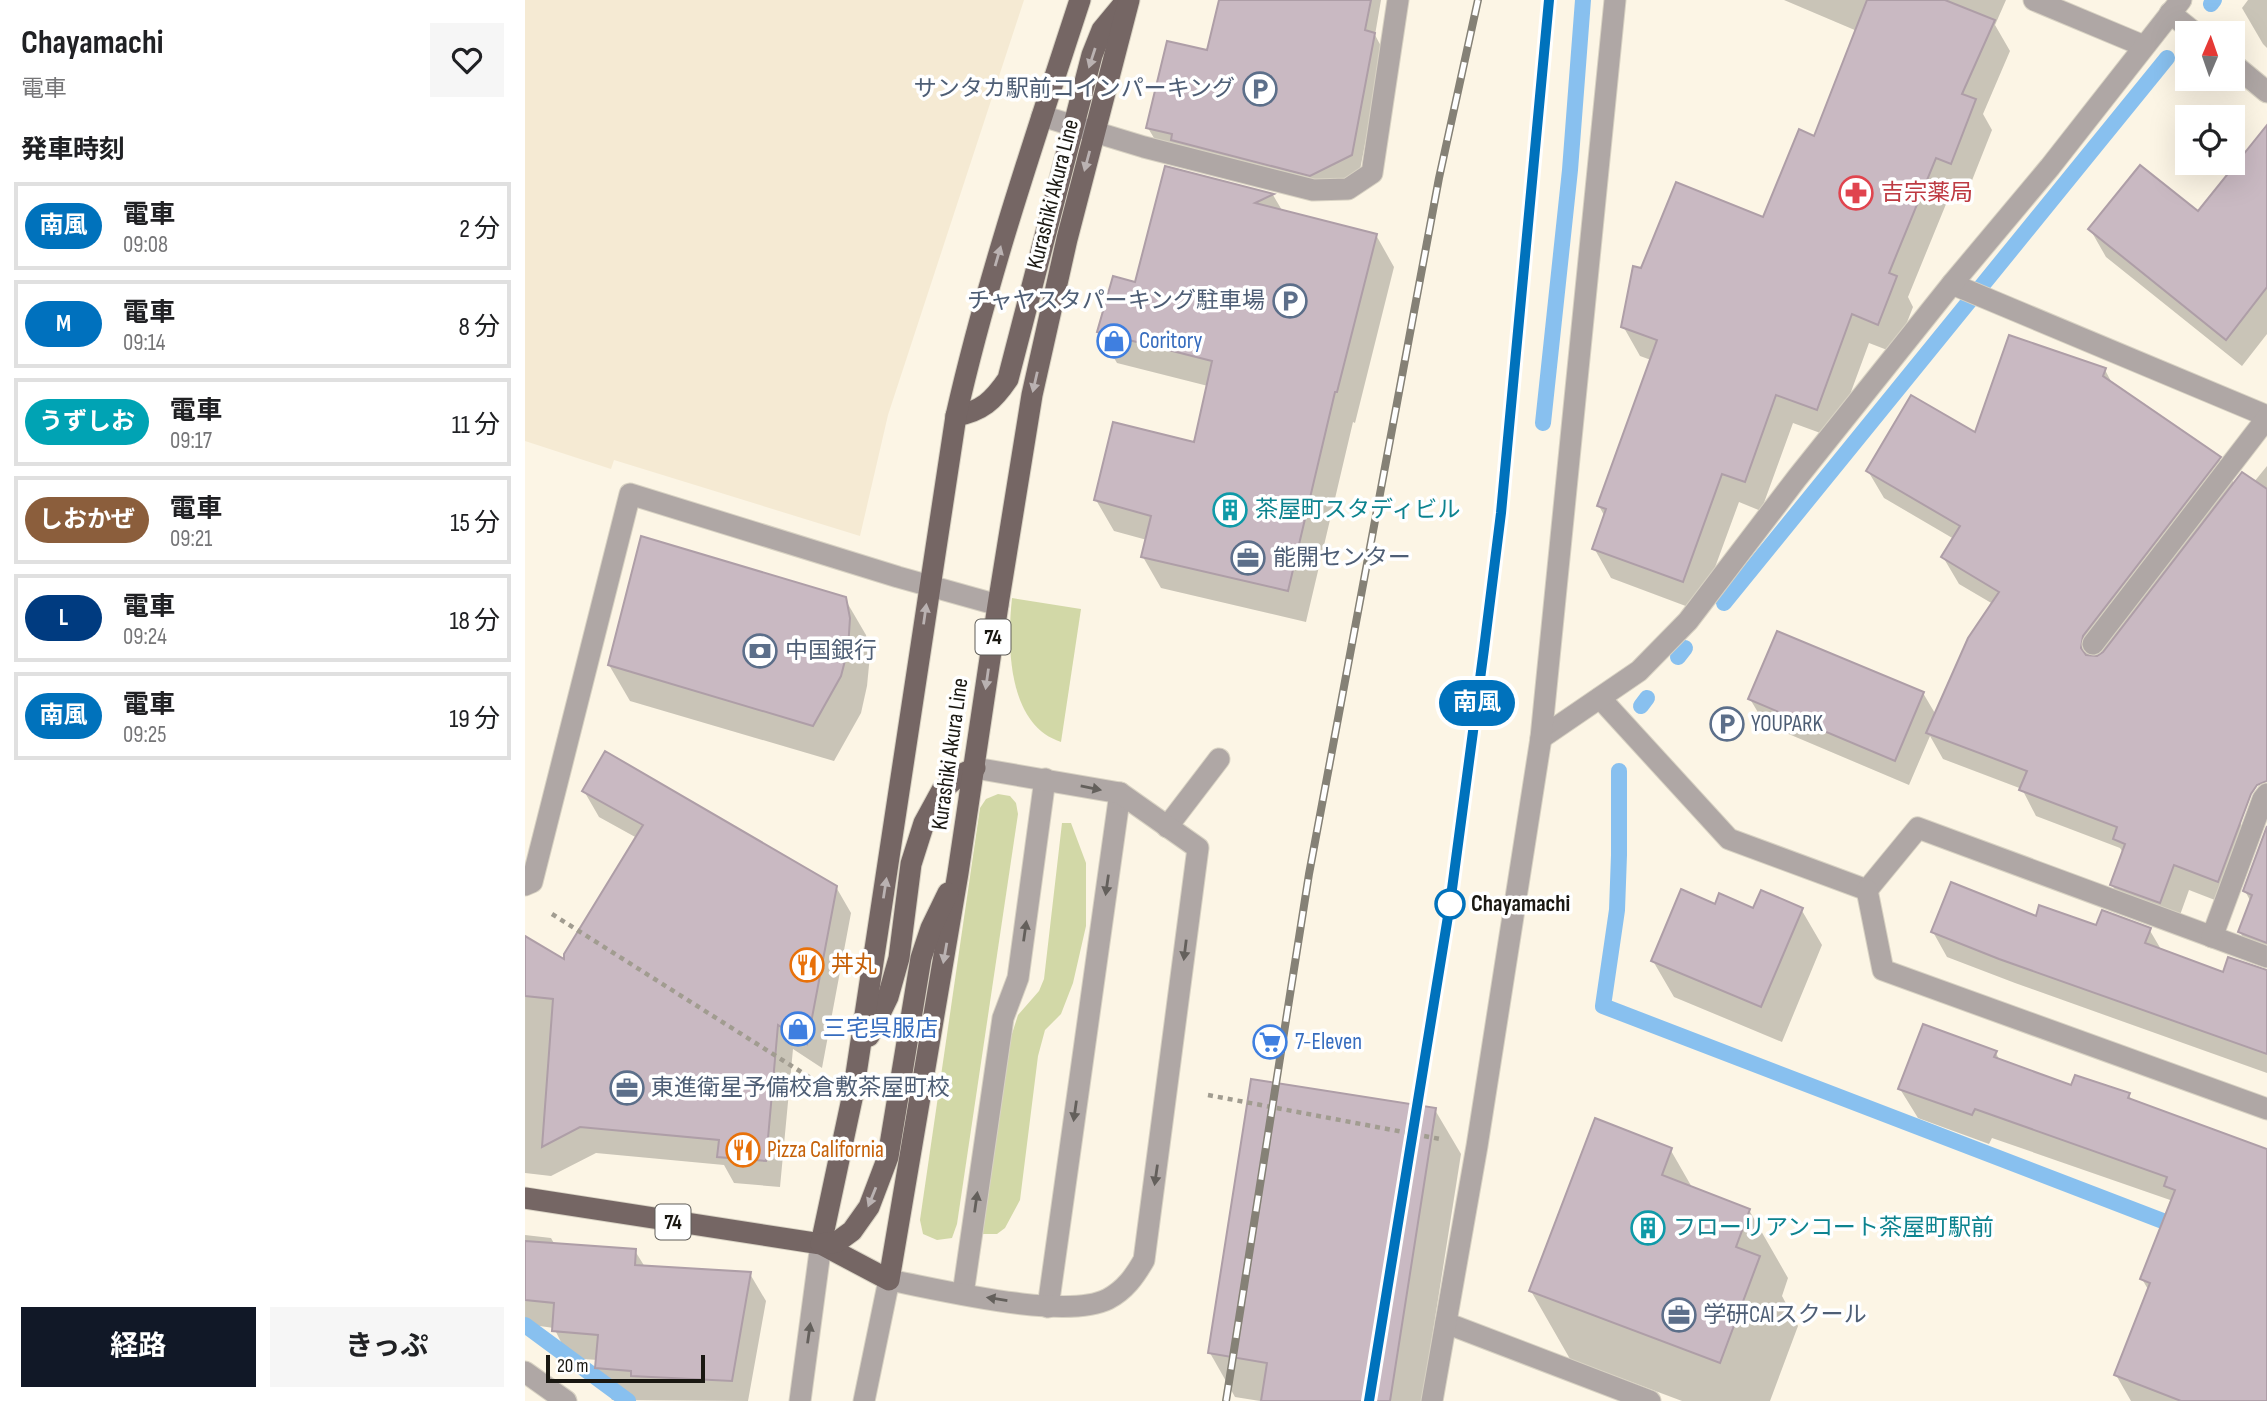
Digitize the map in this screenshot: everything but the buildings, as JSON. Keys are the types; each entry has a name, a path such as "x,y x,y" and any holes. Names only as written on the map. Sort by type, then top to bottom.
{"main road":[{"name":"Kurashiki Akura Line","path":"821,1244 853,1094 956,416 978,326 1080,0"},
{"name":"Kurashiki Akura Line","path":"889,1280 975,768 1032,395 1067,239 1128,0"},
{"path":"956,416 974,412 995,398 1009,379 1092,55 1102,30 1128,0"},
{"path":"857,1060 888,997 899,958 911,864 924,823 942,790 960,775 975,768"},
{"path":"821,1244 837,1242 852,1231 869,1206 888,1157 921,958 930,928 958,873"},
{"name":"74","path":"525,1198 821,1244 889,1280"}],"street":[{"path":"1042,116 1313,190 1348,189 1372,173 1398,0"},
{"path":"1432,1401 1479,1132 1541,738 1615,0"},
{"path":"2034,0 2144,47"},
{"path":"1541,738 1639,671 1688,621 1797,478 1958,287 2176,6 2187,21"},
{"path":"2245,74 2267,92"},
{"path":"1958,287 2267,417 2093,644"},
{"path":"525,885 532,882 631,494 998,605"},
{"path":"1600,698 1729,839 1867,890"},
{"path":"1167,827 1219,760"},
{"path":"865,1401 889,1280 1048,1307 1080,1306 1107,1299 1131,1282 1145,1260 1198,848 1120,793 975,768"},
{"path":"963,1294 1003,1018 1018,978 1045,779"},
{"path":"1048,1307 1120,793"},
{"path":"2212,937 2267,794"},
{"path":"1867,890 1918,828 2267,957"},
{"path":"1867,890 1883,970 2267,1109"},
{"path":"800,1401 821,1244"},
{"path":"1446,1323 1650,1401"},
{"path":"525,1372 566,1401"}],"path":[{"path":"548,912 826,1088"},
{"path":"1207,1095 1441,1139"}],"shaded area":[{"path":"525,0 1024,0 888,415 860,536 614,460 611,469 525,441"}],"green space":[{"path":"1012,598 1081,609 1061,742 1043,733 1030,719 1020,701 1011,659"},
{"path":"998,794 1010,796 1016,803 1018,814 957,1224 952,1238 937,1240 923,1234 920,1220 980,808 986,799"},
{"path":"1062,823 1071,823 1086,863 1086,926 1073,983 1061,1014 1045,1030 1038,1056 1020,1200 1005,1228 997,1234 982,1234 1011,1037 1018,1015 1039,991 1044,979"}],"waterway":[{"path":"1543,423 1570,170 1583,0"},
{"path":"2211,4 2214,0"},
{"path":"1724,603 2167,58"},
{"path":"1678,657 1685,648"},
{"path":"1641,706 1647,698"},
{"path":"1619,771 1617,910 1603,1006 2181,1228"},
{"path":"525,1325 628,1401"}],"railway":[{"path":"1226,1401 1309,874 1439,178 1478,0"},
{"path":"1369,1401 1463,812 1501,513 1549,0"}],"train":[{"name":"南風","path":"1369,1401 1450,904 1484,649 1501,513 1549,0"}],"place":[{"name":"サンタカ駅前コインパーキング","path":"1260,89"},
{"name":"吉宗薬局","path":"1856,193"},
{"name":"チャヤスタパーキング駐車場","path":"1290,301"},
{"name":"Coritory","path":"1114,341"},
{"name":"茶屋町スタディビル","path":"1230,510"},
{"name":"能開センター","path":"1248,558"},
{"name":"中国銀行","path":"760,651"},
{"name":"YOUPARK","path":"1727,724"},
{"name":"Chayamachi","path":"1450,904"},
{"name":"丼丸","path":"807,965"},
{"name":"三宅呉服店","path":"798,1029"},
{"name":"7-Eleven","path":"1270,1042"},
{"name":"東進衛星予備校倉敷茶屋町校","path":"627,1088"},
{"name":"Pizza California","path":"743,1150"},
{"name":"フローリアンコート茶屋町駅前","path":"1648,1228"},
{"name":"学研CAIスクール","path":"1679,1315"}]}
